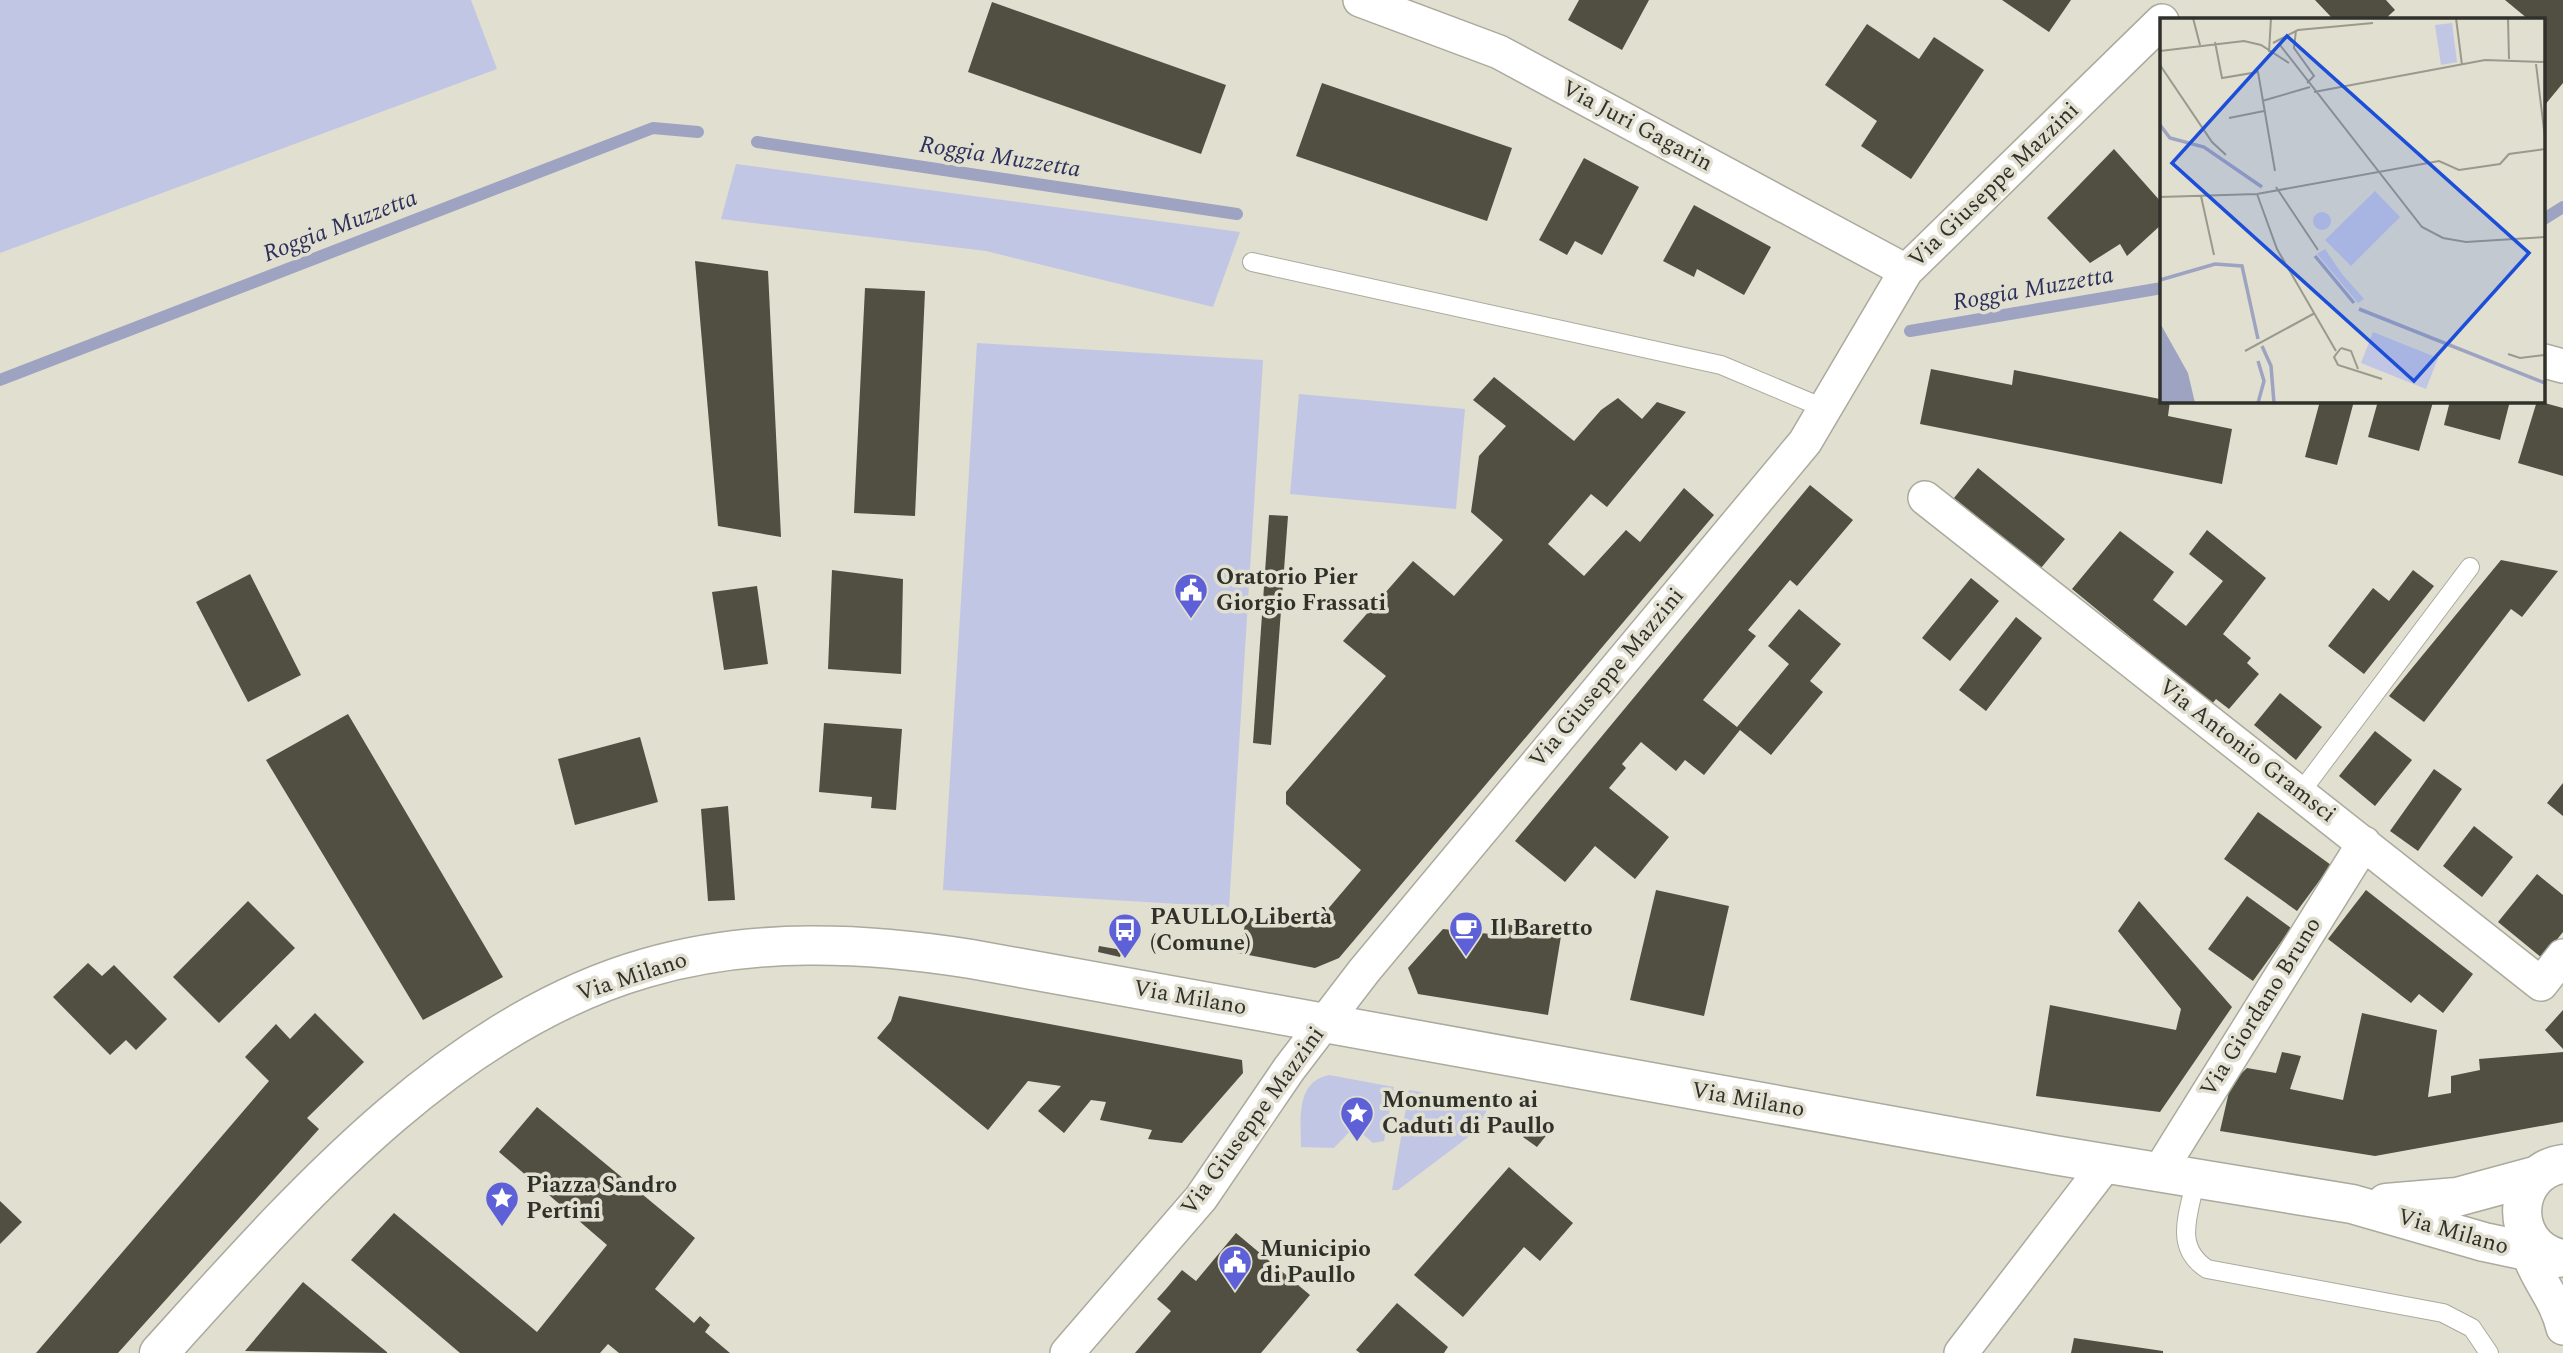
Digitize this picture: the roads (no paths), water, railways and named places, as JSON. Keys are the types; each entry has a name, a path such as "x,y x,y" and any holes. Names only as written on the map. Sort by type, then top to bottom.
{"street":[{"name":"Via Juri Gagarin","path":"1360,0 1499,52 1906,271"},
{"name":"Via Giuseppe Mazzini","path":"2165,18 2184,0"},
{"name":"Via Giuseppe Mazzini","path":"1068,1353 1201,1198 1325,1021 1779,475 1826,409 1906,271 2160,23"},
{"path":"2546,362 2563,366"},
{"name":"Via Antonio Gramsci","path":"1925,498 2541,984 2563,957"},
{"name":"Via Giordano Bruno","path":"2159,1172 2364,843"},
{"name":"Via Milano","path":"159,1353 321,1181 426,1088 477,1050 554,1004 644,968 702,955 763,947 882,948 971,959 2106,1164 2352,1204 2542,1249"},
{"path":"1961,1353 2106,1164"},
{"path":"2551,1170 2529,1184 2522,1201 2542,1249 2563,1328"},
{"name":"Via Milano","path":"2352,1204 2418,1202 2448,1198 2496,1188 2551,1170"}],"lane":[{"path":"1252,262 1720,365 1826,409"},
{"path":"2300,793 2470,567"},
{"path":"2196,1177 2185,1238 2187,1251 2207,1269 2443,1313 2472,1328 2490,1353"}],"waterway":[{"name":"Roggia Muzzetta","path":"0,380 653,128 698,132"},
{"name":"Roggia Muzzetta","path":"757,142 1237,214"},
{"name":"Roggia Muzzetta","path":"2546,218 2563,207"},
{"name":"Roggia Muzzetta","path":"1910,331 2160,288"}],"place":[{"name":"Oratorio Pier Giorgio Frassati","path":"1191,620"},
{"name":"Il Baretto","path":"1466,958"},
{"name":"PAULLO Libertà (Comune)","path":"1125,960"},
{"name":"Monumento ai Caduti di Paullo","path":"1357,1143"},
{"name":"Piazza Sandro Pertini","path":"502,1228"},
{"name":"Municipio di Paullo","path":"1235,1292"}]}
